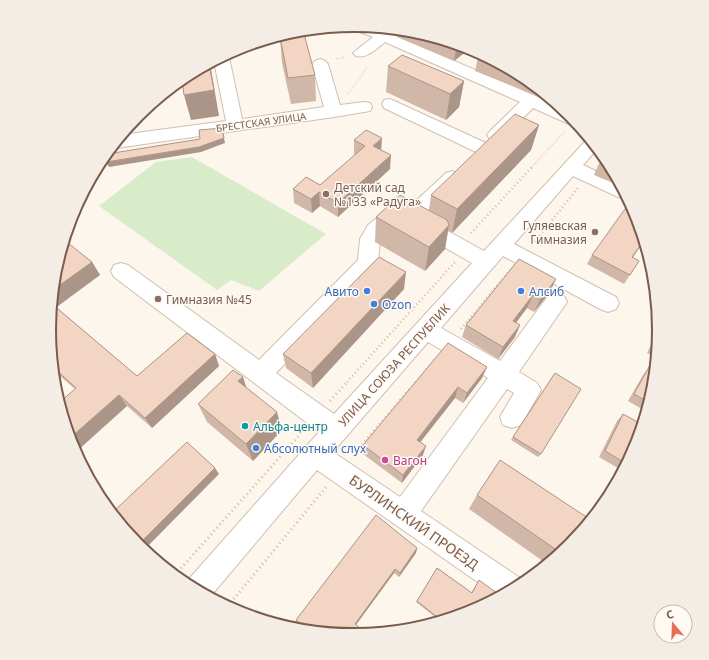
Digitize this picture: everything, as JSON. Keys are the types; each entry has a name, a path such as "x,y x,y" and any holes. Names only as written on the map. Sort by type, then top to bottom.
{"street":[{"path":"364,50 385,34"},
{"path":"395,35 531,101 565,119"},
{"path":"222,63 235,126"},
{"path":"320,64 334,112"},
{"path":"260,374 368,263 370,239 375,230 396,213 425,204 531,101"},
{"path":"390,104 473,157"},
{"name":"БРЕСТСКАЯ УЛИЦА","path":"129,135 235,126 364,107"},
{"name":"УЛИЦА СОЮЗА РЕСПУБЛИК","path":"202,586 336,430 494,254 580,171 590,148"},
{"path":"580,171 617,188"},
{"path":"414,221 459,246 494,254 521,257 608,303"},
{"path":"121,271 336,430"},
{"path":"403,514 556,302"},
{"path":"426,330 529,390 512,417"},
{"name":"БУРЛИНСКИЙ ПРОЕЗД","path":"316,454 507,586"}],"path":[{"path":"320,64 364,50 370,58 365,71 334,112"},
{"path":"459,246 570,125"},
{"path":"232,601 521,257 580,171"}],"green space":[{"path":"192,157 326,234 259,291 231,280 217,290 99,206 156,162"}],"building":[{"path":"305,37 315,75 288,78 281,41"},
{"path":"402,55 464,81 450,94 388,66"},
{"path":"210,70 214,90 184,95 183,87"},
{"path":"515,114 539,125 457,209 431,195"},
{"path":"222,128 224,138 199,147 109,162 115,153 200,139 199,130"},
{"path":"366,130 382,138 373,146 391,155 338,203 319,192 311,199 293,189 306,177 320,185 365,146 354,140"},
{"path":"400,195 447,220 449,225 429,247 376,217"},
{"path":"626,207 640,246 632,257 639,261 630,275 592,255"},
{"path":"69,244 92,262 60,285"},
{"path":"379,257 406,272 311,373 283,354"},
{"path":"519,259 556,279 540,300 533,295 513,321 520,325 503,347 466,325"},
{"path":"57,308 137,376 187,333 215,354 145,418 119,395 75,434 65,398 76,388 60,373 56,330"},
{"path":"448,343 487,367 467,393 458,387 417,440 426,446 403,475 363,445"},
{"path":"649,367 650,369 644,400 634,394"},
{"path":"233,370 243,377 238,381 277,412 246,444 198,404"},
{"path":"555,373 581,389 541,454 513,437"},
{"path":"623,414 638,422 622,461 605,451"},
{"path":"187,442 215,468 143,540 116,509"},
{"path":"500,460 586,517 556,549 477,495"},
{"path":"376,515 417,548 400,573 395,569 355,624 359,628 316,625 299,622 296,620"},
{"path":"437,568 472,593 479,580 495,592 469,605 436,617 417,601"}],"place":[{"name":"Детский сад №133 «Радуга»","path":"326,194"},
{"name":"Гуляевская Гимназия","path":"595,232"},
{"name":"Авито","path":"367,291"},
{"name":"Алсиб","path":"521,291"},
{"name":"Гимназия №45","path":"158,299"},
{"name":"Ozon","path":"374,304"},
{"name":"Альфа-центр","path":"245,426"},
{"name":"Абсолютный слух","path":"256,448"},
{"name":"Вагон","path":"385,460"}]}
